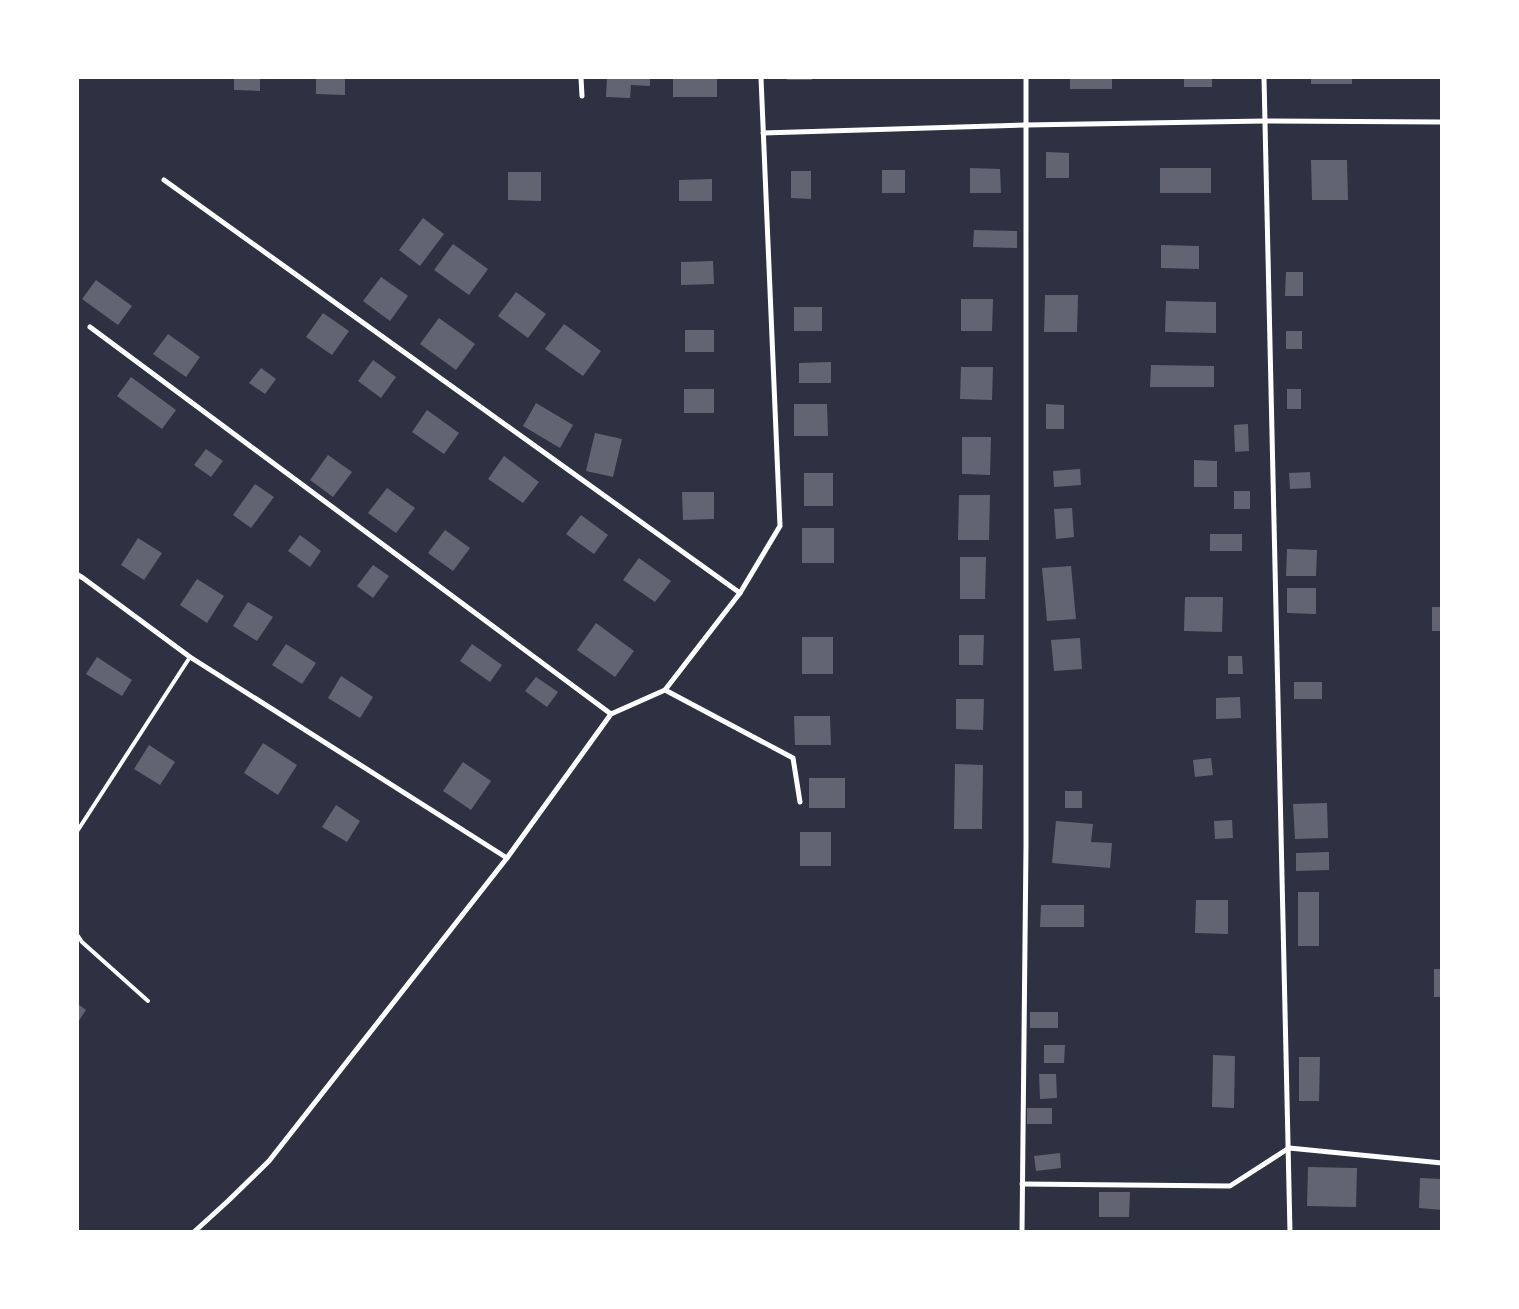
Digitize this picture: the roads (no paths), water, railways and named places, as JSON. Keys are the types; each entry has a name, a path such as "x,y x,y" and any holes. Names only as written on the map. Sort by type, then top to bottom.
{"street":[{"path":"581,78 582,96"},
{"path":"194,1232 270,1161 507,858 611,714 665,690 740,594 780,526 761,78"},
{"path":"1022,1232 1026,856 1026,78"},
{"path":"1264,78 1290,1232"},
{"path":"763,133 1026,124 1264,121 1442,122"},
{"path":"164,180 740,594"},
{"path":"90,327 611,714"},
{"path":"78,575 190,657 507,858"},
{"path":"665,690 793,758 800,802"},
{"path":"1022,1184 1230,1186 1289,1148 1442,1163"}],"lane":[{"path":"78,830 190,657"},
{"path":"78,936 82,942 148,1001"}]}
